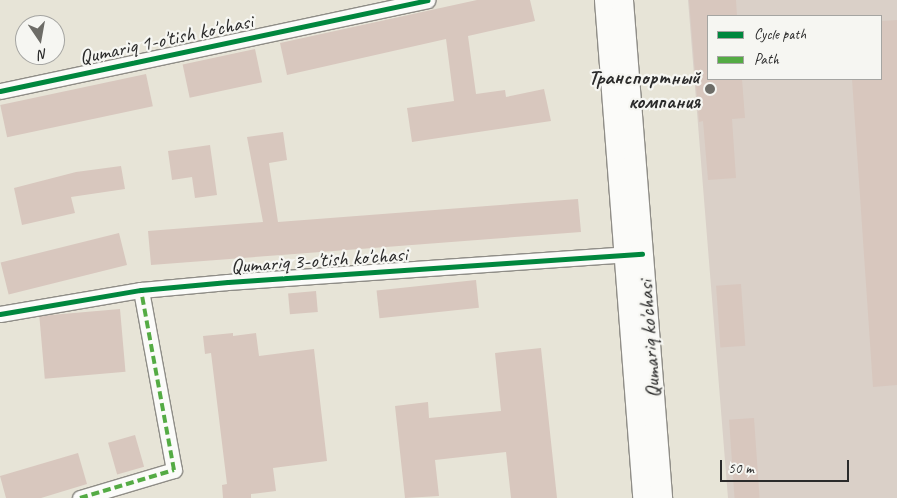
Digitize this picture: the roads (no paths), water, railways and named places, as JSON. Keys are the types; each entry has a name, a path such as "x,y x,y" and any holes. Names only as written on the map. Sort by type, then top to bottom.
{"main road":[{"name":"Qumariq ko'chasi","path":"605,0 626,160"},
{"name":"Qumariq ko'chasi","path":"622,0 626,160 633,254 643,498"},
{"name":"Qumariq ko'chasi","path":"633,254 661,498"}],"street":[{"name":"Qumariq 1-o'tish ko'chasi","path":"0,91 427,0"},
{"name":"Qumariq 3-o'tish ko'chasi","path":"0,314 141,290 633,254"},
{"path":"80,498 174,470 141,290"}],"place":[{"name":"Транспортный компания","path":"710,89"}]}
